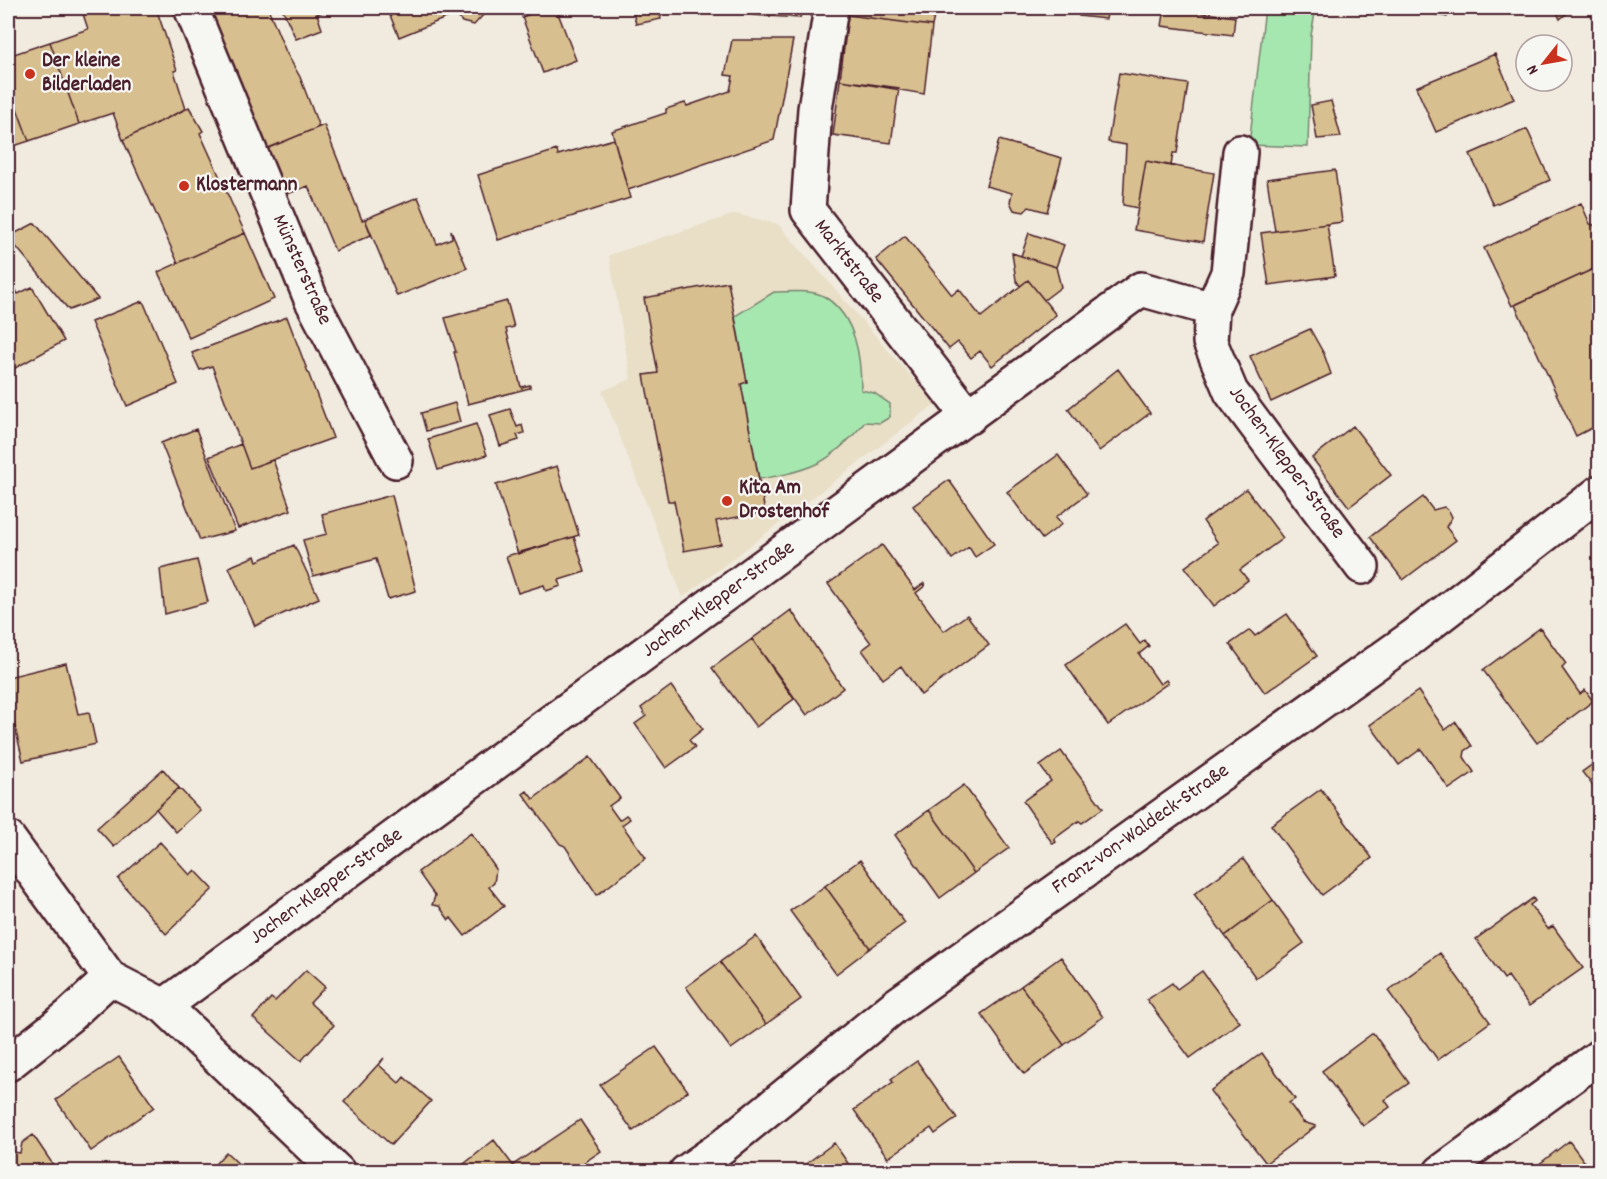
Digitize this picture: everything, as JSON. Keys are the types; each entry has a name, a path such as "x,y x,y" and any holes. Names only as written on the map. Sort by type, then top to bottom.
{"street":[{"name":"Münsterstraße","path":"191,8 311,299 396,461"},
{"name":"Marktstraße","path":"831,8 815,109 808,210 969,417"},
{"path":"1212,309 1228,273 1240,152"},
{"name":"Jochen-Klepper-Straße","path":"164,1006 1141,289 1212,309 1210,342 1231,392 1362,567"},
{"name":"Franz-von-Waldeck-Straße","path":"686,1172 723,1146 895,1006 1414,636 1599,492"},
{"path":"8,838 110,978 164,1006 338,1172"},
{"path":"8,1064 69,1016 110,978"},
{"path":"1441,1172 1599,1056"}],"shaded area":[{"name":"Kita Am Drostenhof","path":"735,214 778,224 935,404 683,597 602,391 631,379 609,255"}],"green space":[{"path":"1265,8 1316,8 1311,35 1308,147 1249,145"},
{"path":"774,292 820,294 835,305 844,315 855,339 860,364 861,390 874,393 890,404 890,417 880,423 865,422 841,447 819,463 793,472 759,479 741,384 747,382 735,316"}],"building":[{"path":"104,8 156,8 177,70 174,71 186,109 123,140 113,113 79,124 50,42 88,29 83,14"},
{"path":"209,8 268,8 286,52 300,77 319,127 266,149"},
{"path":"282,8 333,8 317,14 322,29 296,39"},
{"path":"387,8 486,8 485,13 474,25 462,22 456,14 399,37"},
{"path":"547,8 556,8 576,60 543,73 522,17"},
{"path":"632,8 669,8 670,12 660,14 661,19 636,24"},
{"path":"752,8 802,8 800,18 753,15"},
{"path":"849,8 936,8 932,26 848,15"},
{"path":"1080,8 1108,8 1106,19 1079,16"},
{"path":"1165,8 1211,8 1210,14"},
{"path":"1165,8 1235,17 1233,35 1162,26"},
{"path":"1400,8 1449,8 1447,17"},
{"path":"1555,8 1573,8 1560,19"},
{"path":"848,15 932,26 924,94 840,80"},
{"path":"732,40 793,40 774,140 628,190 612,131 666,113 666,109 685,103 687,106 730,91 733,76 725,75"},
{"path":"50,42 79,124 29,141 8,84 8,56"},
{"path":"1495,54 1514,99 1436,132 1416,87"},
{"path":"1119,73 1188,84 1177,153 1173,153 1171,166 1146,161 1138,208 1123,205 1126,145 1108,142"},
{"path":"840,80 899,88 891,143 833,135"},
{"path":"8,84 29,141 8,148"},
{"path":"1331,101 1341,137 1317,139 1311,105"},
{"name":"Klostermann","path":"189,107 203,131 200,133 245,233 178,263 123,140"},
{"path":"324,125 362,220 365,219 371,235 335,251 308,186 285,195 266,149"},
{"path":"1527,129 1550,180 1493,205 1470,154"},
{"path":"614,139 630,198 498,240 478,175 557,150 558,155"},
{"path":"999,140 1062,158 1047,212 1029,207 1024,212 1014,210 1010,202 1012,193 986,186"},
{"path":"1146,161 1214,173 1203,242 1134,230"},
{"path":"1335,170 1342,222 1275,231 1267,179"},
{"path":"418,197 437,244 452,238 451,230 467,268 397,296 365,219"},
{"path":"1581,203 1590,224 1597,226 1600,231 1600,266 1512,306 1484,248"},
{"path":"35,223 98,299 69,310 8,237"},
{"path":"1327,224 1335,276 1269,285 1261,233"},
{"path":"245,233 274,299 189,338 158,272"},
{"path":"1029,233 1064,245 1056,267 1021,256"},
{"path":"905,236 952,295 959,289 981,317 1028,280 1056,315 992,366 980,351 971,358 958,342 949,349 876,259"},
{"path":"1012,253 1056,267 1061,287 1044,300 1028,280 1020,286 1016,280"},
{"path":"1600,266 1600,424 1576,436 1515,305"},
{"path":"8,275 18,294 32,287 64,341 8,372"},
{"path":"728,282 747,382 741,384 765,512 716,521 721,544 684,551 674,501 668,501 644,375 658,373 644,298"},
{"path":"143,301 178,384 127,406 91,322"},
{"path":"507,301 514,327 506,329 521,387 530,385 530,388 468,404 454,352 456,352 445,318"},
{"path":"287,317 333,438 250,468 212,366 200,370 192,353"},
{"path":"1310,329 1324,354 1331,374 1271,402 1250,356"},
{"path":"1118,369 1150,413 1099,451 1068,409"},
{"path":"455,403 460,422 426,431 421,413"},
{"path":"510,409 517,427 522,425 524,433 517,435 519,440 500,446 490,415"},
{"path":"476,424 487,455 438,470 428,439"},
{"path":"1353,426 1391,475 1349,507 1312,458"},
{"path":"196,429 235,531 200,540 161,443"},
{"path":"241,444 250,468 273,460 291,510 238,528 209,457"},
{"path":"1058,455 1087,494 1056,517 1062,524 1042,539 1007,492"},
{"path":"557,466 579,535 518,554 496,485"},
{"path":"949,480 994,544 975,557 969,547 952,559 913,506"},
{"path":"1246,489 1283,538 1240,570 1248,580 1214,606 1185,567 1218,543 1203,521"},
{"path":"392,495 416,591 388,599 376,559 313,576 303,540 327,534 322,514"},
{"path":"1423,497 1433,510 1444,507 1449,511 1452,517 1446,527 1456,540 1403,580 1370,537"},
{"path":"574,537 585,572 559,580 561,586 546,591 544,585 518,593 506,556"},
{"path":"294,545 319,598 255,626 229,567 255,556 257,561"},
{"path":"882,545 915,590 924,583 925,586 916,593 944,631 967,615 989,645 921,695 901,666 883,679 862,650 871,643 828,584"},
{"path":"197,560 208,602 165,614 160,569"},
{"path":"791,610 843,688 807,715 752,639"},
{"path":"1287,614 1317,656 1265,693 1230,644 1250,630 1255,636"},
{"path":"1125,624 1140,644 1145,640 1149,646 1139,654 1160,684 1166,680 1168,683 1108,725 1066,665"},
{"path":"1540,628 1566,664 1562,668 1580,694 1585,690 1593,701 1537,743 1483,670"},
{"path":"752,639 794,699 756,727 712,668"},
{"path":"66,663 78,714 89,712 96,744 23,761 8,698 8,677"},
{"path":"671,686 703,729 689,740 695,747 666,768 635,724 646,716 641,708"},
{"path":"1418,691 1445,730 1456,722 1472,746 1465,751 1464,757 1474,772 1449,789 1421,749 1399,765 1370,725"},
{"path":"1061,751 1103,808 1082,823 1079,821 1054,839 1056,842 1053,844 1023,801 1051,781 1040,766"},
{"path":"590,757 620,798 609,806 619,820 626,815 630,819 622,825 646,858 597,895 565,846 560,844 523,794 527,791 533,799"},
{"path":"1600,759 1600,795 1582,772"},
{"path":"163,769 179,788 114,847 97,828"},
{"path":"964,785 1009,848 974,873 929,810"},
{"path":"179,788 200,810 176,832 156,809"},
{"path":"1321,789 1372,858 1322,895 1271,825"},
{"path":"929,810 974,873 940,898 895,835"},
{"path":"471,833 496,869 494,883 489,887 504,906 465,936 439,906 432,905 435,896 418,872"},
{"path":"160,842 190,875 195,870 213,889 166,934 118,879"},
{"path":"1243,859 1273,900 1225,936 1194,894"},
{"path":"860,860 905,923 870,948 825,886"},
{"path":"825,886 870,948 836,974 790,911"},
{"path":"1533,898 1535,901 1530,905 1548,929 1553,926 1583,968 1529,1006 1508,976 1504,979 1476,939"},
{"path":"1273,900 1304,943 1256,978 1225,936"},
{"path":"756,936 801,999 766,1024 720,962"},
{"path":"1440,953 1490,1022 1438,1060 1388,991"},
{"path":"1061,957 1103,1017 1064,1045 1021,986"},
{"path":"720,962 766,1024 731,1049 686,987"},
{"path":"306,970 325,987 310,1003 334,1025 301,1061 253,1018 271,998 275,1001"},
{"path":"1202,971 1240,1022 1190,1058 1147,1000 1172,983 1177,989"},
{"path":"1021,986 1064,1045 1024,1074 981,1014"},
{"path":"1373,1033 1409,1083 1385,1100 1390,1107 1363,1126 1322,1071"},
{"path":"656,1047 688,1091 633,1131 600,1085"},
{"path":"1262,1053 1295,1099 1289,1103 1303,1122 1316,1126 1266,1163 1210,1091"},
{"path":"119,1057 154,1107 91,1151 56,1100"},
{"path":"384,1058 379,1065 399,1083 404,1077 431,1101 391,1145 344,1102"},
{"path":"917,1061 957,1118 935,1134 931,1128 888,1158 854,1110 893,1082 891,1079"},
{"path":"580,1120 601,1151 570,1172 518,1172 513,1165"},
{"path":"33,1135 58,1172 11,1172 8,1167 8,1147 13,1152 20,1153 22,1143"},
{"path":"494,1140 518,1172 454,1172"},
{"path":"1569,1141 1592,1172 1529,1172"},
{"path":"834,1143 854,1172 795,1172"},
{"path":"226,1152 247,1172 208,1172"}],"place":[{"name":"Der kleine Bilderladen","path":"30,74"},
{"name":"Klostermann","path":"184,186"},
{"name":"Kita Am Drostenhof","path":"727,501"}]}
